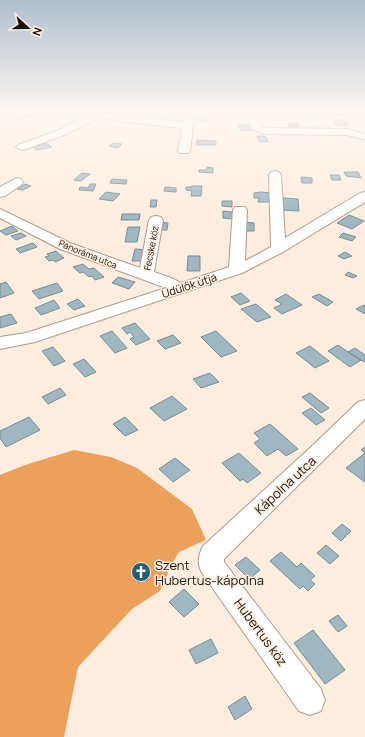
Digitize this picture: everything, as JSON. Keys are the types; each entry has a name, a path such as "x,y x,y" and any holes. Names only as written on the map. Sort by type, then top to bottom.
{"street":[{"path":"276,175 278,249"},
{"path":"0,193 17,182"},
{"name":"Üdülők útja","path":"0,343 29,338 178,288 237,270 278,249 365,196"},
{"path":"237,270 240,210"},
{"name":"Panoráma utca","path":"0,213 65,246 146,276 168,282 178,288"},
{"name":"Fecske köz","path":"146,276 156,220"},
{"name":"Kápolna utca","path":"211,565 212,554 320,453 365,407"},
{"name":"Hubertus köz","path":"211,565 310,700"}],"shaded area":[{"path":"74,450 111,457 137,468 192,509 206,540 179,552 160,591 132,609 78,667 64,737 0,737 0,475 25,465"}],"building":[{"path":"33,147 50,147 37,150"},
{"path":"207,167 213,168 213,173 199,172 199,170 207,170"},
{"path":"344,172 358,172 361,178 346,176"},
{"path":"82,173 90,174 81,181 74,180"},
{"path":"330,175 339,175 341,180 332,180"},
{"path":"301,177 312,178 312,183 302,183"},
{"path":"112,179 127,180 126,184 110,183"},
{"path":"25,184 31,186 23,190 17,189"},
{"path":"90,184 96,184 93,191 79,190 80,187 88,188"},
{"path":"202,186 201,196 191,196 192,191 186,190 186,187"},
{"path":"165,187 176,188 176,192 164,191"},
{"path":"106,192 120,194 113,201 99,199"},
{"path":"254,193 272,193 271,202 258,202 259,198 254,198"},
{"path":"283,198 298,199 299,211 283,210"},
{"path":"151,200 157,200 156,207 150,207"},
{"path":"222,201 232,201 232,207 222,206"},
{"path":"223,211 232,212 233,219 223,218"},
{"path":"122,214 140,214 139,220 121,220"},
{"path":"349,215 364,221 352,229 337,223"},
{"path":"159,222 168,223 167,230 158,230"},
{"path":"245,222 254,223 254,231 245,231"},
{"path":"12,226 18,231 6,235 0,231"},
{"path":"128,227 140,227 137,242 125,242"},
{"path":"21,233 26,236 16,240 11,236"},
{"path":"343,233 356,237 352,241 339,237"},
{"path":"33,243 37,247 20,253 16,249"},
{"path":"135,249 147,250 144,261 132,261"},
{"path":"56,251 64,258 55,262 53,260 49,261 45,257 49,256 47,254"},
{"path":"345,252 352,256 344,259 338,256"},
{"path":"188,256 200,256 200,271 187,271"},
{"path":"83,264 89,269 94,268 104,277 95,280 92,276 89,277 83,272 80,273 73,267"},
{"path":"348,272 357,276 353,278 345,275"},
{"path":"118,277 135,282 129,289 112,283"},
{"path":"6,282 14,293 0,298 0,284"},
{"path":"57,283 63,291 39,299 32,291"},
{"path":"241,293 250,301 240,305 231,297"},
{"path":"286,294 302,305 282,314 274,308 282,304 275,300"},
{"path":"319,294 333,302 327,306 312,297"},
{"path":"78,299 85,306 74,310 67,304"},
{"path":"54,300 60,308 41,315 35,308"},
{"path":"256,304 271,317 257,322 241,309"},
{"path":"364,305 365,306 365,314 356,309"},
{"path":"11,314 17,323 0,328 0,317"},
{"path":"135,323 150,339 136,345 130,339 134,337 130,332 127,334 122,328"},
{"path":"112,331 127,348 115,353 100,336"},
{"path":"216,331 237,351 221,357 201,337"},
{"path":"173,335 181,343 165,349 157,341"},
{"path":"338,345 361,360 350,367 328,351"},
{"path":"310,346 329,361 315,368 296,353"},
{"path":"53,347 65,361 54,366 42,351"},
{"path":"355,348 365,355 364,362 348,352"},
{"path":"84,359 96,372 85,377 73,364"},
{"path":"210,373 219,382 201,388 193,379"},
{"path":"60,388 66,395 48,404 42,397"},
{"path":"310,393 329,408 321,413 302,397"},
{"path":"172,396 187,409 164,421 150,408"},
{"path":"311,408 325,420 316,425 302,413"},
{"path":"29,417 40,430 6,447 0,438 0,431"},
{"path":"125,417 138,430 125,436 113,424"},
{"path":"270,424 298,449 286,456 278,449 267,456 254,443 260,439 254,433"},
{"path":"365,447 365,453 361,450"},
{"path":"239,453 261,473 247,483 243,479 240,481 222,463"},
{"path":"365,453 365,482 346,468"},
{"path":"175,458 190,470 173,482 159,469"},
{"path":"342,524 351,531 341,541 332,533"},
{"path":"326,545 339,556 330,564 317,553"},
{"path":"281,552 297,567 301,563 315,576 310,580 315,584 308,591 303,586 300,589 270,561"},
{"path":"246,557 260,570 249,579 235,565"},
{"name":"Szent Hubertus-kápolna","path":"145,563 148,580 138,582 135,565"},
{"path":"184,589 199,604 184,617 169,602"},
{"path":"338,615 347,626 338,632 329,621"},
{"path":"313,630 345,670 325,684 294,643"},
{"path":"211,639 218,653 196,664 189,650"},
{"path":"245,696 252,709 235,720 228,707"}],"place":[{"name":"Szent Hubertus-kápolna","path":"141,572"}]}
